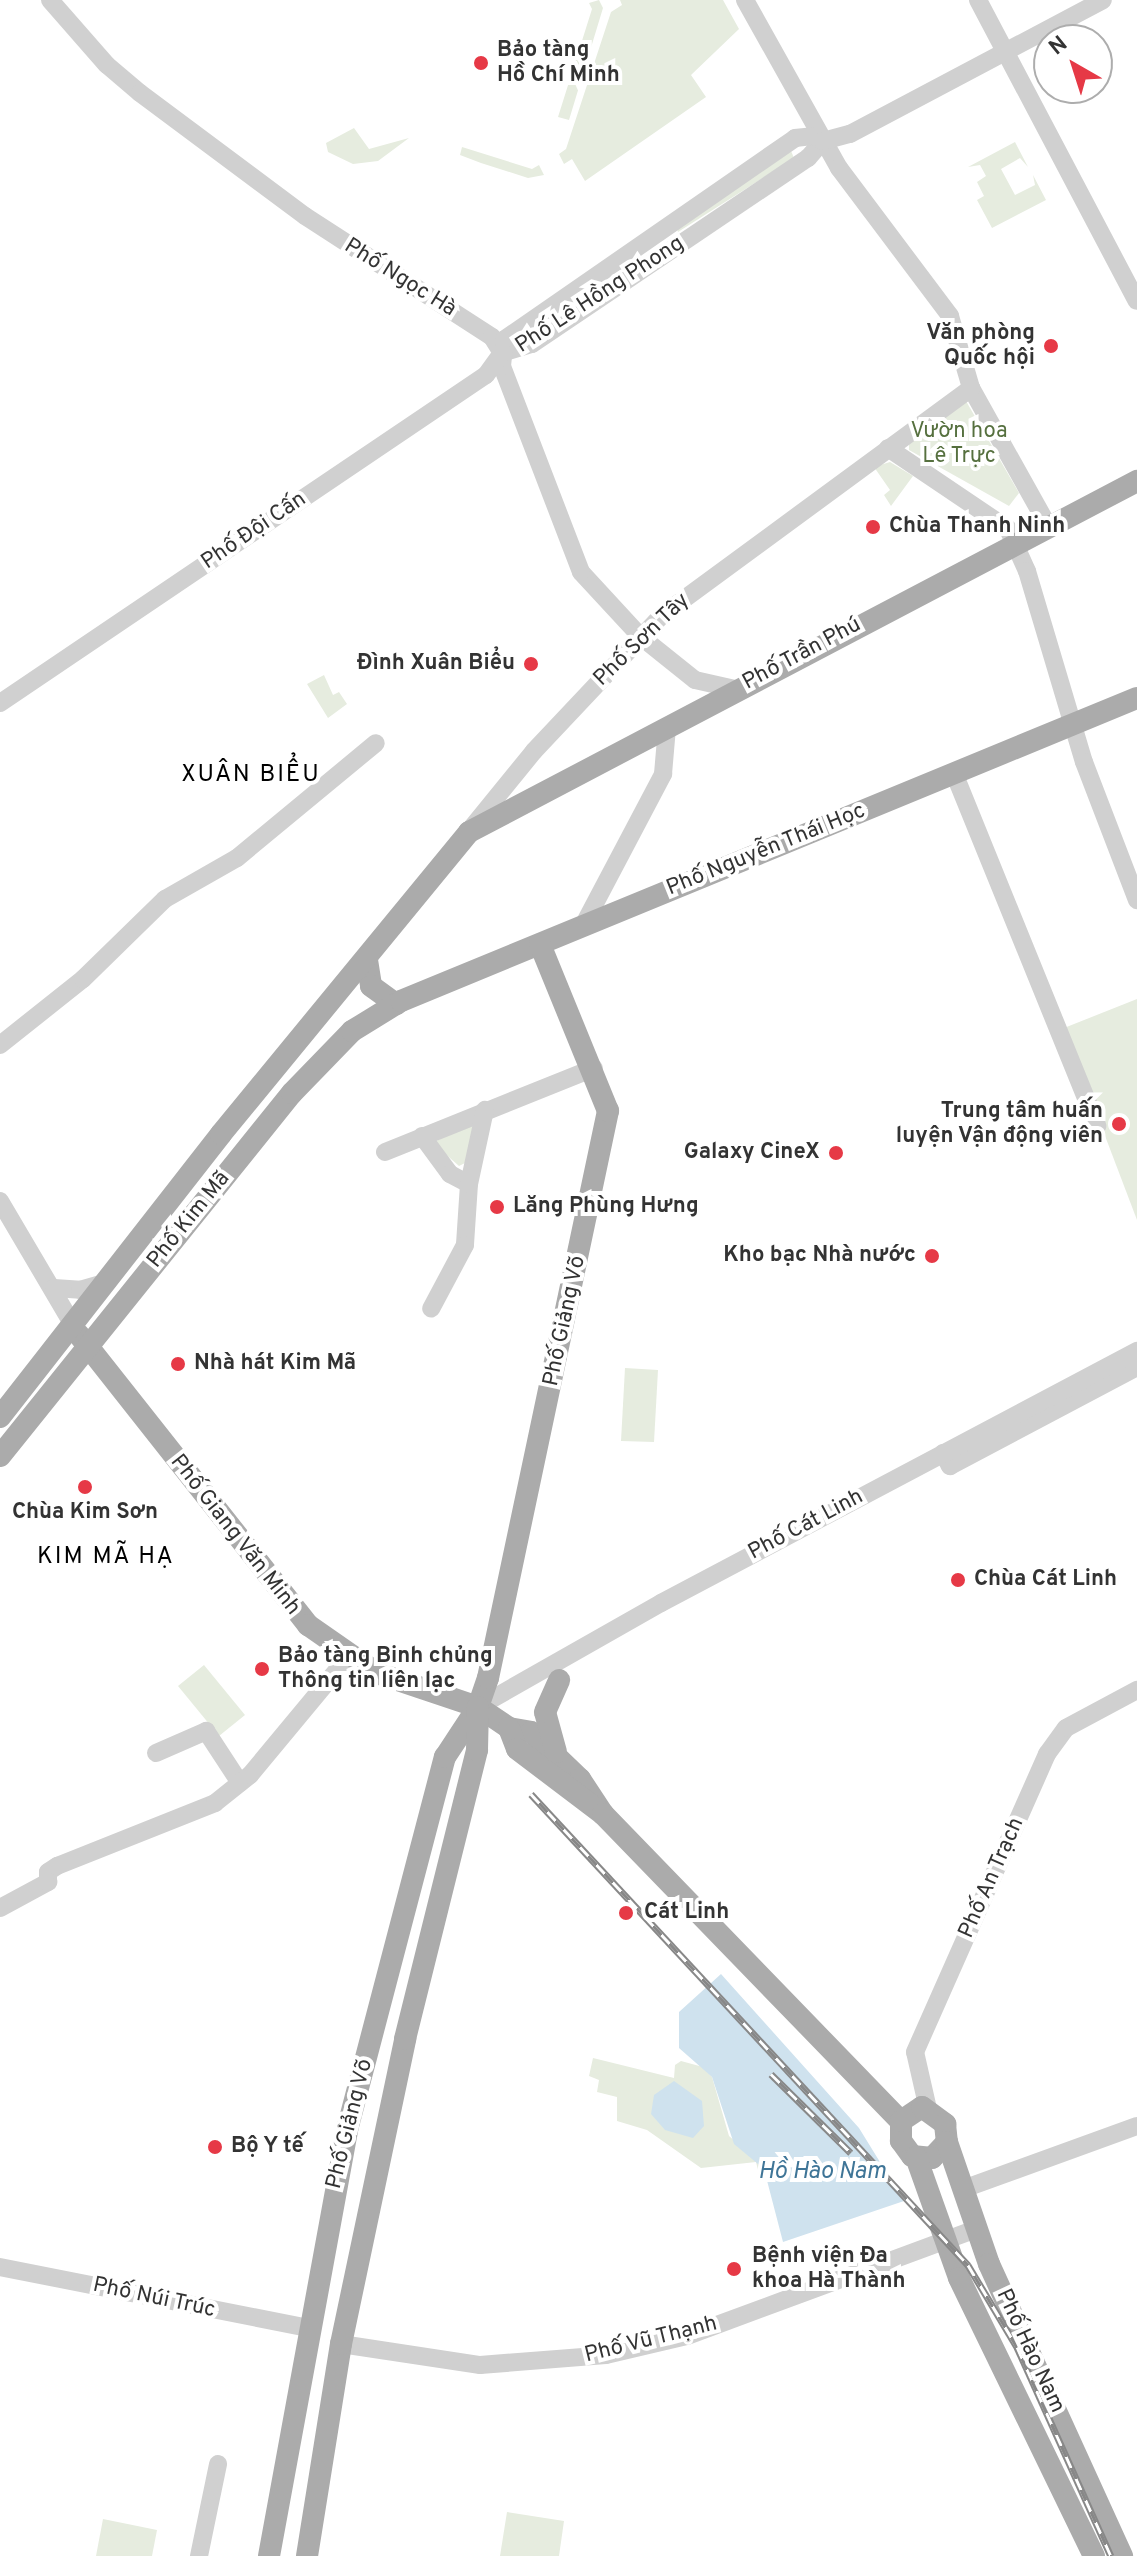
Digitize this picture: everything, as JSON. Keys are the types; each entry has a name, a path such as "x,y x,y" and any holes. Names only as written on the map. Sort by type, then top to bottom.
{"main road":[{"name":"Phố Trần Phú","path":"469,832 735,689 1137,481"},
{"name":"Phố Nguyễn Thái Học","path":"396,1004 1137,698"},
{"name":"Phố Sơn Tây","path":"369,956 469,832"},
{"name":"Phố Giảng Võ","path":"307,2556 341,2344 405,2039 477,1750 478,1707 599,1162 608,1105 540,944"},
{"path":"369,956 371,986 396,1004"},
{"name":"Phố Kim Mã","path":"0,1417 111,1281 307,1028 369,956"},
{"name":"Phố Kim Mã","path":"0,1456 86,1346 331,1050 396,1004"},
{"path":"307,1028 331,1050"},
{"name":"Phố Giang Văn Minh","path":"73,1325 86,1346 296,1614 348,1657 420,1690 478,1707"},
{"path":"556,1753 545,1712 559,1680"},
{"path":"420,1690 446,1718 439,1776"},
{"name":"Phố Giảng Võ","path":"269,2556 334,2187 439,1776 453,1737 478,1707"},
{"name":"Phố Hào Nam","path":"478,1707 505,1726 531,1732 556,1753 598,1801 603,1814"},
{"path":"477,1750 505,1726"},
{"name":"Phố Hào Nam","path":"505,1726 517,1749 603,1814 901,2121 902,2144 916,2157 959,2278 1094,2556"},
{"path":"374,2031 405,2039"},
{"path":"901,2121 912,2109 928,2109"},
{"name":"Phố Hào Nam","path":"928,2109 945,2124 947,2142 977,2229 1122,2556"},
{"path":"916,2157 932,2158 947,2142"},
{"path":"934,2201 963,2189"},
{"path":"1036,2441 1068,2430"}],"street":[{"name":"Phố Ngọc Hà","path":"50,0 130,85 305,216 492,337 502,353"},
{"path":"745,0 823,141 944,305 971,388 1048,526"},
{"path":"978,0 1137,301"},
{"name":"Phố Lê Hồng Phong","path":"823,141 815,136 795,138 518,324 505,339 502,353 524,349 808,158 823,141 850,134 1103,0"},
{"path":"662,228 675,247"},
{"path":"502,353 505,374 581,572 640,636 695,680 735,689"},
{"name":"Phố Đội Cấn","path":"0,703 486,375 502,353"},
{"name":"Phố Sơn Tây","path":"469,832 510,778 640,636 693,590 971,388"},
{"path":"888,448 996,517 1016,543 1072,724 1137,900"},
{"path":"690,714 695,680"},
{"path":"583,926 663,774 667,727"},
{"path":"0,1045 83,979 165,899 237,858 376,743"},
{"path":"954,773 1097,1126"},
{"path":"385,1152 594,1068"},
{"path":"431,1309 465,1245 469,1184 485,1110"},
{"path":"422,1136 450,1174 469,1184"},
{"name":"Phố Giang Văn Minh","path":"0,1201 73,1325"},
{"path":"54,1288 80,1290 111,1281"},
{"name":"Phố Cát Linh","path":"947,1460 1137,1351"},
{"name":"Phố Cát Linh","path":"478,1707 506,1687 947,1460 1137,1367"},
{"path":"0,1908 48,1882 48,1872 57,1866 215,1803 240,1783 348,1657"},
{"name":"Phố An Trạch","path":"928,2109 915,2052 1047,1754 1066,1728 1137,1690"},
{"path":"156,1753 206,1731 240,1783"},
{"path":"963,2189 1137,2126"},
{"name":"Phố Vũ Thạnh","path":"341,2344 480,2365 606,2355 687,2336 977,2229"},
{"name":"Phố Núi Trúc","path":"0,2267 309,2328"},
{"path":"199,2556 218,2464"}],"green space":[{"path":"599,0 603,8 569,120 558,117 592,9 589,3"},
{"path":"620,0 723,0 739,29 691,75 706,97 585,181 572,159 564,164 559,154 566,149 611,12 622,5"},
{"path":"354,128 369,149 409,138 378,161 353,164 328,152 326,143"},
{"path":"1015,142 1028,167 1020,158 1001,169 1015,195 1035,185 1033,175 1046,200 992,228 977,200 984,196 977,182 986,176 980,165 968,167"},
{"path":"462,147 532,169 539,165 544,175 528,178 481,163 460,155"},
{"path":"791,151 794,158 678,232 677,229"},
{"name":"Vườn hoa Lê Trực","path":"966,401 1019,493 1009,506 909,450 909,443"},
{"path":"890,462 913,476 891,506 884,495 890,490 874,467"},
{"path":"324,675 333,695 339,692 347,704 328,718 307,684"},
{"name":"Trung tâm huấn luyện Vận động viên","path":"1137,999 1137,1220 1064,1028"},
{"path":"470,1122 474,1128 465,1163 459,1166 433,1143"},
{"path":"625,1368 658,1370 654,1442 621,1441"},
{"path":"204,1665 245,1715 219,1736 178,1686"},
{"path":"593,2058 674,2078 675,2065 681,2061 703,2067 712,2077 729,2136 760,2163 766,2177 760,2178 756,2162 701,2168 647,2130 617,2121 617,2097 597,2092 599,2080 589,2076"},
{"path":"507,2512 564,2521 559,2556 500,2556"},
{"path":"103,2519 157,2530 152,2556 96,2556"}],"water":[{"name":"Hồ Hào Nam","path":"721,1974 859,2128 904,2201 783,2242 764,2169 734,2144 712,2077 679,2048 679,2012"},
{"path":"674,2081 702,2101 704,2126 693,2138 665,2130 651,2114 654,2095"}],"railway":[{"path":"531,1794 968,2265 1017,2347 1111,2556"},
{"path":"771,2074 851,2153"}],"place":[{"name":"Bảo tàng Hồ Chí Minh","path":"481,63"},
{"name":"Văn phòng Quốc hội","path":"1051,346"},
{"name":"Chùa Thanh Ninh","path":"873,527"},
{"name":"Đình Xuân Biểu","path":"531,664"},
{"name":"Trung tâm huấn luyện Vận động viên","path":"1119,1124"},
{"name":"Galaxy CineX","path":"836,1153"},
{"name":"Lăng Phùng Hưng","path":"497,1207"},
{"name":"Kho bạc Nhà nước","path":"932,1256"},
{"name":"Nhà hát Kim Mã","path":"178,1364"},
{"name":"Chùa Kim Sơn","path":"85,1487"},
{"name":"Chùa Cát Linh","path":"958,1580"},
{"name":"Bảo tàng Binh chủng Thông tin liên lạc","path":"262,1669"},
{"name":"Cát Linh","path":"626,1913"},
{"name":"Bộ Y tế","path":"215,2147"},
{"name":"Bệnh viện Đa khoa Hà Thành","path":"734,2269"}],"district":[{"name":"XUÂN BIỂU","path":"251,776"},
{"name":"KIM MÃ HẠ","path":"106,1558"}]}
